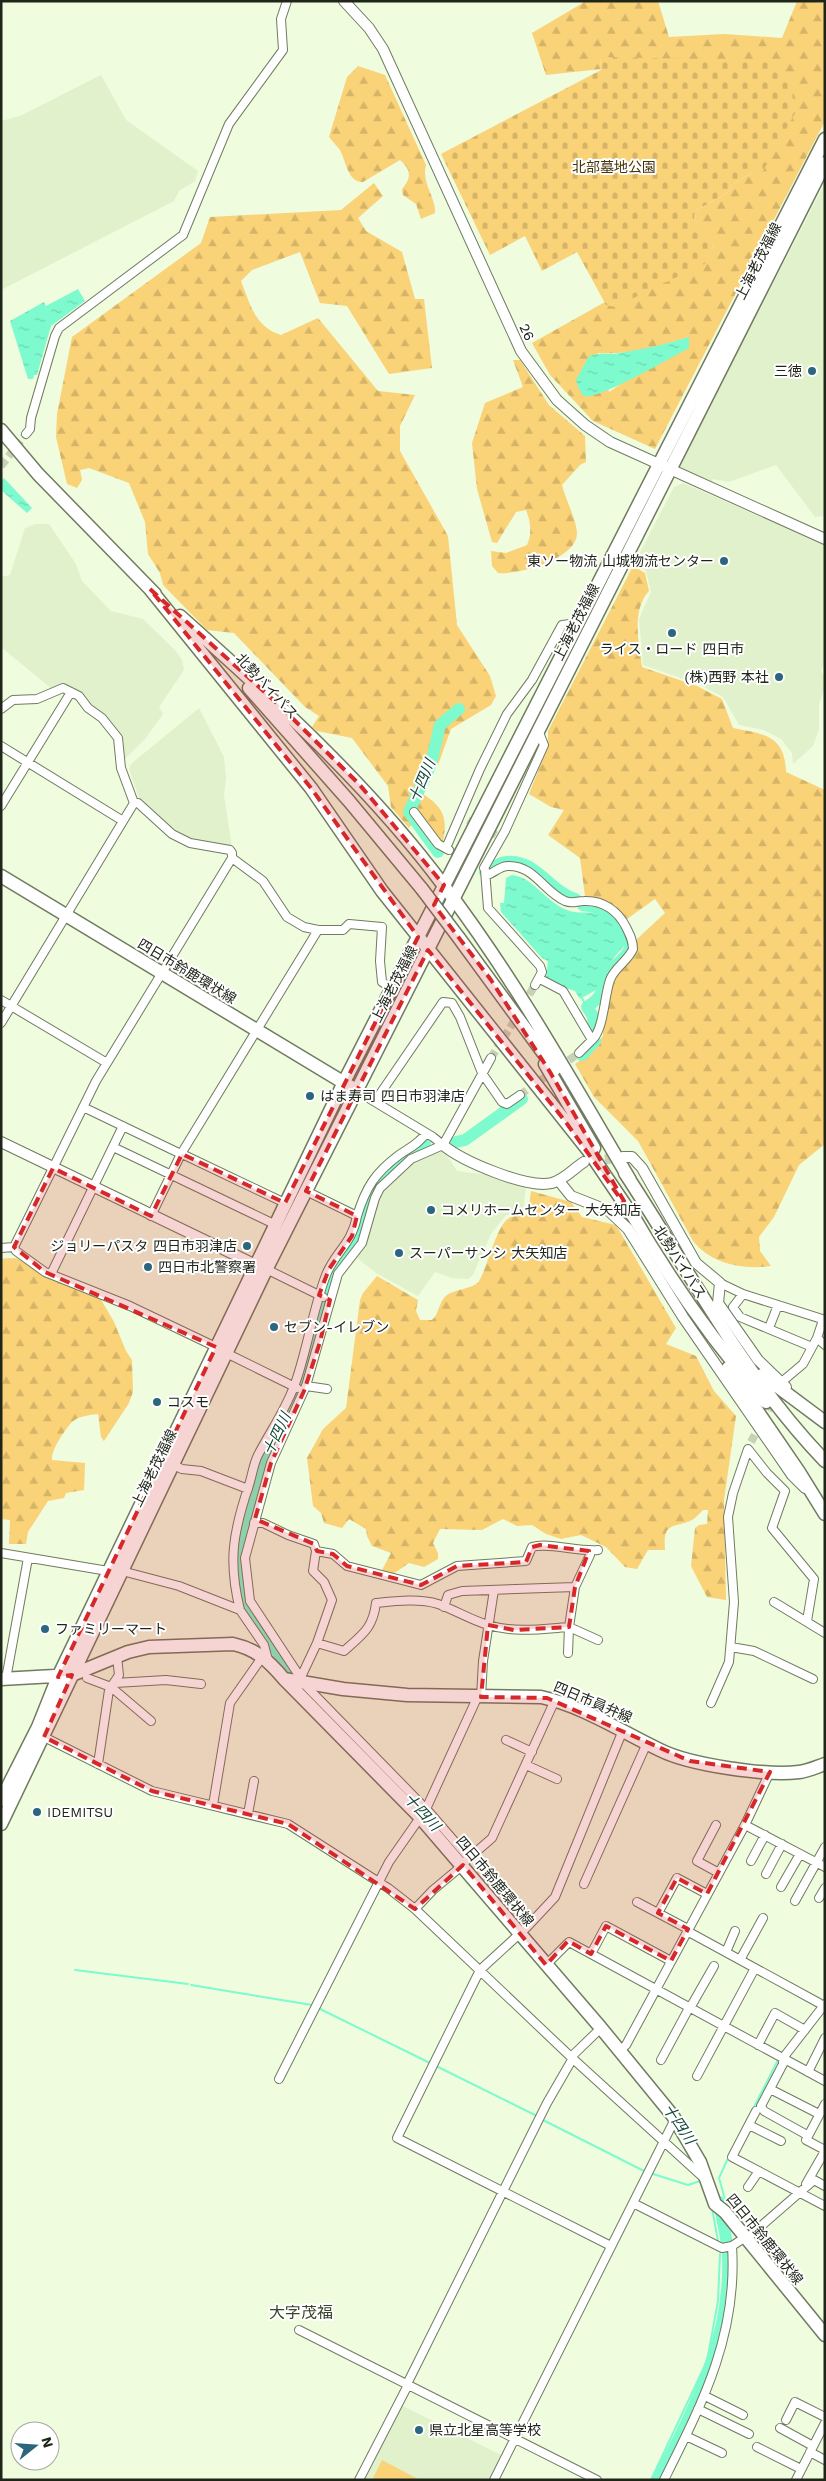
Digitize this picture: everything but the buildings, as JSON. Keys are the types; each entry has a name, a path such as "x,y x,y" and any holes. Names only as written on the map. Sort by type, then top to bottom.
{"main road":[{"name":"上海老茂福線","path":"1,1800 38,1727 58,1677 108,1571 221,1350 266,1270 454,900 825,140"},
{"name":"上海老茂福線","path":"1,1824 44,1738 172,1465 221,1350 254,1264 344,1082 578,623 664,467 825,164"},
{"name":"北勢バイパス","path":"1,430 38,474 150,589 223,660 270,710 422,889 491,980 580,1104 630,1180 692,1282 742,1356 790,1421 825,1462"},
{"path":"150,589 279,705 359,784 444,885 526,1007 630,1180"},
{"path":"150,589 311,788 382,891 588,1150 632,1215"},
{"name":"四日市鈴鹿環状線","path":"1,876 357,1091"},
{"name":"北勢バイパス","path":"491,980 550,1072 658,1257 730,1359 787,1425 825,1462"},
{"path":"658,1257 822,1509"},
{"path":"742,1356 769,1381 825,1422"},
{"name":"四日市鈴鹿環状線","path":"4,1679 72,1675 117,1657 149,1647 206,1643 244,1646 265,1658 295,1680 423,1812 549,1962 601,2028 622,2048 676,2121 708,2180 721,2209 825,2335"},
{"name":"四日市員弁線","path":"295,1680 378,1693 479,1698 521,1695 555,1700 624,1730 647,1743 690,1761 710,1766 770,1772 799,1772 825,1764"}],"street":[{"path":"26,434 30,429 31,418 59,328 183,235 229,124 283,50 281,20 287,1"},
{"name":"26","path":"344,1 369,28 383,49 520,351 557,400 585,425 610,442 825,539"},
{"path":"414,812 438,844 448,849 460,815 507,714 532,680 562,625 578,623"},
{"path":"1,709 13,700 37,699 63,688 71,692 102,718 118,738 121,768 134,803"},
{"path":"1,806 71,692"},
{"path":"538,730 544,745 499,836 485,871 488,908 540,966 542,972 537,982 563,991 592,1040"},
{"path":"1,746 123,821"},
{"path":"1,1023 134,803"},
{"path":"134,803 138,803 172,834 190,843 230,850 232,858 263,881 286,917 304,927 318,930 343,930 349,924 382,927 380,961 382,982 393,989"},
{"path":"460,815 468,820"},
{"path":"14,1246 107,1063 232,858"},
{"path":"485,871 506,866 525,868 562,899 574,903 582,901 603,904 622,918 633,941 633,949 610,979 599,1031 579,1052"},
{"path":"151,1216 181,1154 318,930"},
{"path":"1,1000 107,1063"},
{"path":"377,1103 380,1094 443,1002 452,1003 460,1017 482,1073 505,1104 520,1095"},
{"path":"213,1805 230,1703 265,1658 264,1645 240,1610 234,1580 232,1550 235,1528 257,1459 300,1388 320,1296 329,1269 352,1236 364,1192 419,1154 443,1145 491,1058"},
{"path":"357,1091 426,1133 452,1153 477,1166 527,1182 543,1184 558,1181 584,1162"},
{"path":"84,1106 181,1154 285,1202"},
{"path":"51,1274 123,1126"},
{"path":"335,1722 295,1680 250,1601 245,1558 272,1463 300,1388 320,1342 329,1300 338,1274 355,1246 365,1237 380,1180 399,1155 422,1140 426,1133"},
{"path":"1,1142 151,1216 329,1300"},
{"path":"113,1147 274,1224"},
{"path":"623,1157 632,1157 638,1162 696,1263 720,1283 743,1294 824,1320 817,1338 799,1368 784,1380"},
{"path":"558,1181 571,1196 609,1211 628,1229 721,1374 792,1476 822,1509"},
{"path":"306,1191 357,1216"},
{"path":"1,1248 14,1246"},
{"path":"14,1246 16,1251 51,1274 130,1306 300,1388 327,1389"},
{"path":"720,1283 718,1303 758,1360 797,1402"},
{"path":"743,1294 733,1307 740,1317 812,1347"},
{"path":"769,1328 778,1306"},
{"path":"817,1338 825,1345"},
{"path":"711,1703 725,1672 731,1647 734,1602 728,1517 733,1493 749,1445 767,1473 785,1491 772,1528 814,1579 806,1622"},
{"path":"172,1465 182,1469 201,1471 248,1488"},
{"path":"254,1522 263,1523 288,1535 314,1544 316,1551 313,1570 324,1582 332,1600 317,1642 295,1680"},
{"path":"316,1551 333,1554 347,1566 422,1585 457,1566 526,1562 532,1547 540,1544 589,1551 598,1550"},
{"path":"568,1653 569,1628 575,1587 590,1555 589,1551"},
{"path":"1,1553 108,1571"},
{"path":"4,1679 28,1558"},
{"path":"122,1571 179,1586 240,1610"},
{"path":"444,1607 448,1595 462,1591 575,1587"},
{"path":"279,2078 379,1881 423,1812 479,1698 494,1590"},
{"path":"317,1642 344,1651 368,1629 374,1619 376,1603 400,1600 436,1604 488,1625 514,1630 569,1628 598,1640"},
{"path":"774,1602 825,1633"},
{"path":"731,1647 754,1652 813,1679"},
{"path":"98,1764 113,1685 120,1671 117,1657"},
{"path":"87,1678 113,1685 166,1680 201,1684"},
{"path":"113,1685 151,1721"},
{"path":"415,1909 492,1838 555,1700"},
{"path":"611,2246 397,2138 480,1970 553,1900 624,1730"},
{"path":"44,1738 152,1791 288,1824 379,1881 415,1909 663,2143 702,2178 708,2180"},
{"path":"506,1740 532,1752"},
{"path":"584,1884 647,1743"},
{"path":"526,1765 557,1779"},
{"path":"622,2048 719,1873 770,1772"},
{"path":"248,1814 254,1781"},
{"path":"745,1824 825,1867"},
{"path":"716,1825 696,1861 719,1873"},
{"path":"751,1861 765,1835"},
{"path":"766,1874 782,1844"},
{"path":"796,1901 825,1847"},
{"path":"781,1887 800,1854"},
{"path":"658,1913 677,1878 707,1894"},
{"path":"819,1898 825,1888"},
{"path":"637,1902 822,2004 781,2057"},
{"path":"740,1960 763,1918"},
{"path":"591,1954 606,1926 671,1961"},
{"path":"726,1952 735,1931"},
{"path":"549,1962 568,1941 825,2081"},
{"path":"661,2060 714,1966"},
{"path":"696,2076 755,1968"},
{"path":"758,2045 774,2013 803,2028"},
{"path":"360,2480 547,2103 572,2058 601,2028"},
{"path":"808,2072 825,2038"},
{"path":"781,2057 783,2064 762,2103 763,2110 807,2135"},
{"path":"770,2088 819,2114"},
{"path":"801,2193 825,2150 806,2140 825,2104"},
{"path":"756,2111 732,2157 824,2203"},
{"path":"494,2480 648,2172 676,2121"},
{"path":"749,2125 781,2141"},
{"path":"748,2187 759,2171"},
{"path":"632,2204 722,2248 732,2246 744,2239 801,2193 814,2180 825,2186"},
{"path":"664,2480 716,2370 725,2337 732,2288 732,2246"},
{"path":"299,2330 595,2479"},
{"path":"705,2396 743,2415"},
{"path":"786,2420 795,2402 825,2417"},
{"path":"698,2409 749,2434"},
{"path":"796,2480 825,2424"},
{"path":"780,2428 825,2460"},
{"path":"686,2436 722,2453"},
{"path":"757,2447 801,2469"}],"highlighted area":[{"path":"150,589 279,705 359,784 444,885 434,905 491,980 550,1072 632,1215 565,1121 428,950 306,1191 357,1216 352,1236 329,1269 319,1295 330,1300 320,1342 304,1391 271,1463 255,1519 314,1544 317,1551 333,1554 347,1566 421,1585 457,1566 526,1562 532,1547 540,1545 589,1551 575,1587 569,1627 514,1630 488,1625 481,1697 547,1698 690,1761 770,1772 707,1894 677,1878 658,1913 688,1929 671,1961 606,1926 591,1954 568,1941 546,1965 463,1865 415,1909 288,1824 152,1791 44,1737 72,1675 58,1677 216,1347 45,1272 14,1247 53,1168 151,1216 182,1154 285,1203 418,937 311,788"}],"shaded area":[{"path":"101,75 126,120 198,171 195,181 179,191 174,201 1,290 1,121 20,116"},
{"path":"825,183 825,516 815,517 776,465 729,482 713,479 709,486 680,473 679,466"},
{"path":"683,483 825,545 825,662 821,671 825,678 825,687 819,704 819,729 813,746 793,764 792,753 781,739 764,730 739,725 723,697 698,684 643,665 639,619 651,592 646,571 634,564 674,487"},
{"path":"36,524 49,524 76,564 82,581 111,611 143,619 175,650 182,660 184,670 159,707 163,714 145,739 125,759 122,740 80,696 52,689 1,647 1,577 10,575 25,528"},
{"path":"199,708 224,757 226,778 224,795 232,848 193,842 173,832 140,801 129,769 131,764"},
{"path":"444,1151 457,1171 495,1176 526,1186 523,1213 506,1215 491,1234 473,1275 468,1279 452,1278 435,1272 418,1296 376,1273 356,1257 369,1236 378,1201 384,1190 405,1168 417,1159 426,1154"},
{"name":"県立北星高等学校","path":"401,2405 501,2455 488,2480 363,2480"}],"green space":[{"path":"586,1 658,1 669,37 724,34 782,38 797,1 825,3 825,121 655,449 593,421 550,375 532,343 605,302 606,305 714,251 713,241 694,219 695,211 727,193 733,184 752,173 763,170 600,58 601,69 546,75 532,33","holes":["689,337 609,392 598,353 622,353 655,347"]},
{"name":"北部墓地公園","path":"600,57 778,61 799,106 763,171 752,173 733,184 727,193 695,211 694,219 713,240 714,251 706,263 615,307 606,305 577,252 542,271 525,236 490,255 441,154 601,70"},
{"path":"358,66 385,75 426,165 425,178 435,207 435,213 421,219 416,204 403,195 402,189 409,174 400,160 363,182 358,181 351,175 340,150 329,137 347,77"},
{"path":"374,183 383,196 358,218 366,231 402,252 415,299 424,299 432,368 389,374 347,306 320,303 300,252 252,270 241,281 255,314 272,331 281,335 318,318 378,391 415,395 400,426 400,451 448,536 457,625 490,676 496,696 491,705 451,729 438,765 433,767 422,783 423,794 438,806 444,818 445,825 441,851 413,823 409,828 391,807 388,786 352,738 317,731 312,727 319,716 305,707 234,633 207,630 163,585 160,573 148,554 145,522 129,483 89,468 80,470 82,480 77,488 67,484 56,437 57,414 72,337 201,243 210,217 341,210"},
{"path":"513,360 520,360 549,405 585,436 586,462 580,465 562,485 576,529 577,534 574,543 567,551 545,564 519,571 498,573 492,566 491,551 506,553 527,545 530,532 529,519 526,510 516,512 497,543 492,542 477,489 472,443 485,403 523,387"},
{"path":"633,566 645,573 649,591 643,599 638,618 638,638 642,667 697,686 722,699 733,728 771,738 782,750 786,772 825,790 825,1144 799,1165 774,1217 759,1237 760,1251 771,1266 750,1267 728,1264 700,1249 693,1241 638,1141 594,1097 575,1064 591,1053 603,1036 603,1019 612,983 616,975 633,958 636,940 665,913 655,899 627,919 615,905 585,896 580,858 548,835 564,810 551,807 529,794 548,746 548,731"},
{"path":"531,1191 571,1202 582,1217 616,1225 676,1328 666,1344 696,1356 714,1391 736,1416 724,1500 726,1600 707,1597 691,1566 695,1528 699,1525 707,1524 708,1510 703,1510 690,1521 670,1528 665,1535 665,1550 648,1550 637,1569 625,1567 606,1547 581,1535 561,1539 546,1534 532,1525 517,1526 503,1519 482,1530 440,1529 433,1543 438,1553 438,1559 424,1567 409,1563 393,1574 381,1572 391,1553 372,1546 366,1529 349,1519 342,1528 324,1523 321,1513 313,1506 307,1458 323,1429 346,1408 360,1300 363,1293 377,1276 418,1300 416,1311 420,1320 432,1320 447,1295 477,1284 504,1223 513,1216 528,1214"},
{"path":"16,1258 46,1275 99,1296 132,1360 133,1392 129,1403 104,1441 101,1437 98,1414 84,1416 72,1422 59,1440 52,1460 85,1463 84,1490 66,1493 64,1498 48,1501 28,1532 26,1544 9,1544 10,1520 1,1519 1,1259"},
{"path":"382,2460 418,2479 418,2480 372,2480"}],"water":[{"path":"78,289 85,301 51,326 37,375 34,375 33,379 28,379 10,321 44,302 46,306"},
{"path":"689,337 689,348 619,385 592,396 585,396 579,390 576,380 589,356 638,350"},
{"path":"4,478 32,508 27,513 1,490 1,481"},
{"path":"512,875 527,880 560,907 573,912 599,914 614,924 624,946 606,967 596,990 580,999 575,991 565,988 546,977 548,961 542,958 501,912 500,903 504,903 506,878"}],"waterway":[{"name":"十四川","path":"438,852 409,812 431,764 440,725 459,709"},
{"name":"十四川","path":"485,872 503,862 517,862 534,870 557,889 575,899"},
{"name":"十四川","path":"583,905 600,909 613,917 623,929 630,946 625,956 606,977 601,993 587,1007 593,1016 594,1035"},
{"path":"582,998 587,1007"},
{"name":"十四川","path":"582,1055 595,1041"},
{"name":"十四川","path":"456,1142 465,1140 522,1099"},
{"name":"十四川","path":"318,1705 294,1678 245,1601 239,1553 262,1467 300,1385 333,1271 357,1239 368,1196 374,1187 398,1162 425,1144"},
{"name":"十四川","path":"334,1721 383,1771"},
{"path":"75,1970 188,1984"},
{"path":"191,1985 312,2005"},
{"path":"318,2008 430,2063"},
{"path":"753,2109 779,2058"},
{"path":"436,2066 537,2116"},
{"path":"543,2120 646,2172"},
{"path":"727,2206 719,2178 729,2156"},
{"path":"650,2173 688,2185 700,2181"},
{"name":"十四川","path":"658,2480 697,2400 717,2345 727,2288 728,2251 719,2202"},
{"path":"712,2208 718,2241"},
{"name":"十四川","path":"724,2229 725,2222"},
{"path":"651,2480 707,2361 718,2301 720,2254"}],"tunnel":[{"path":"1,466 26,434"},
{"path":"468,820 496,835"},
{"path":"450,850 482,867"},
{"path":"523,1005 535,985"},
{"path":"491,1058 518,1015"},
{"path":"520,1095 579,1053"},
{"path":"590,1161 623,1157"},
{"path":"751,1442 774,1399"}],"place":[{"name":"三徳","path":"812,371"},
{"name":"東ソー物流 山城物流センター","path":"724,561"},
{"name":"ライス・ロード 四日市","path":"672,633"},
{"name":"(株)西野 本社","path":"779,677"},
{"name":"はま寿司 四日市羽津店","path":"310,1096"},
{"name":"コメリホームセンター 大矢知店","path":"431,1210"},
{"name":"ジョリーパスタ 四日市羽津店","path":"247,1246"},
{"name":"スーパーサンシ 大矢知店","path":"399,1253"},
{"name":"四日市北警察署","path":"148,1267"},
{"name":"セブン-イレブン","path":"274,1327"},
{"name":"コスモ","path":"157,1402"},
{"name":"ファミリーマート","path":"45,1629"},
{"name":"IDEMITSU","path":"37,1812"},
{"name":"県立北星高等学校","path":"419,2430"}],"district":[{"name":"大字茂福","path":"301,2312"}]}
